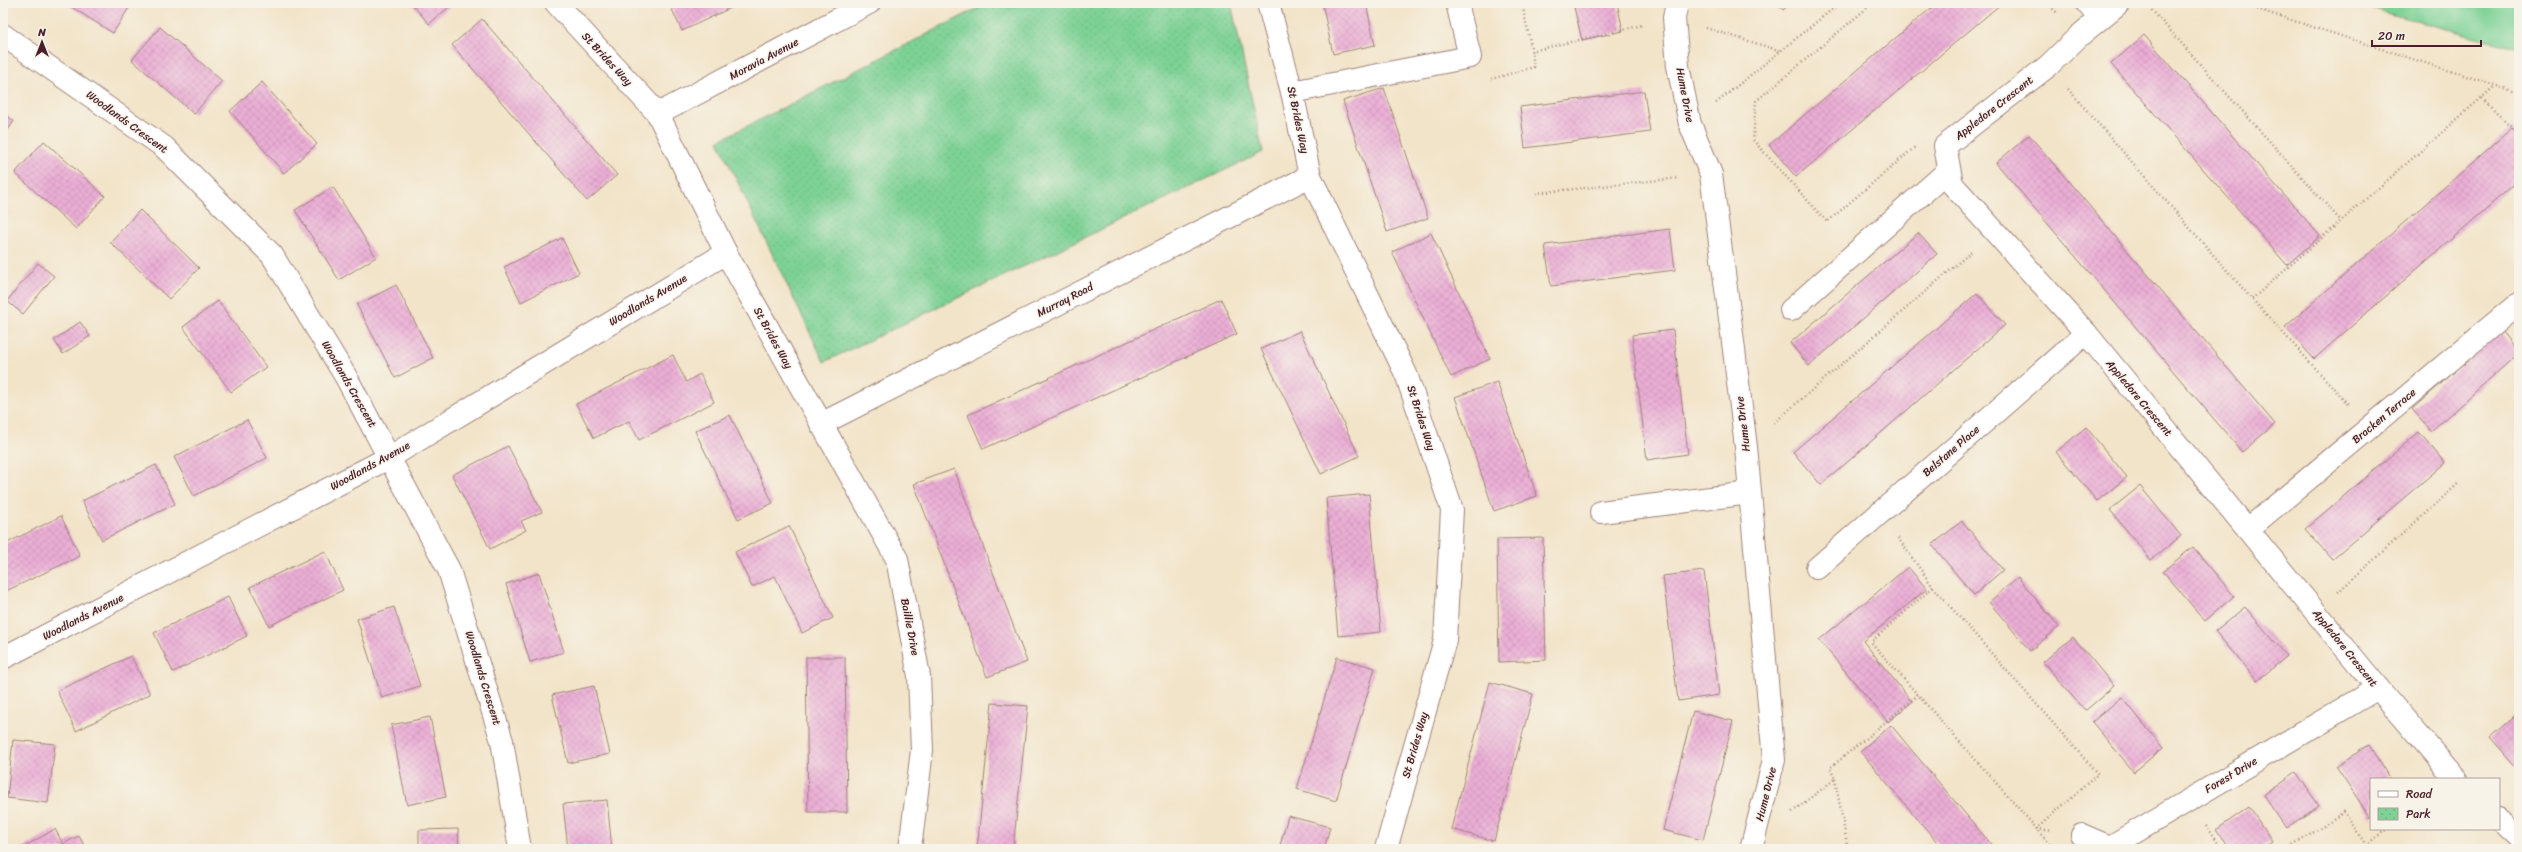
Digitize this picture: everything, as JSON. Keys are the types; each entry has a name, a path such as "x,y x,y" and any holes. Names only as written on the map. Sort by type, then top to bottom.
{"street":[{"name":"St Brides Way","path":"556,3 658,114 726,253 821,424"},
{"name":"Moravia Avenue","path":"658,114 869,3"},
{"name":"St Brides Way","path":"1268,3 1292,92 1310,176 1406,374 1452,510 1445,640 1386,849"},
{"path":"1292,92 1470,57 1457,3"},
{"name":"Appledore Crescent","path":"2119,3 2094,11 2078,36 2048,66 1945,146 1952,184 2086,333 2378,688 2455,778"},
{"name":"Hume Drive","path":"1675,10 1678,66 1690,124 1711,174 1746,448 1774,760 1751,849"},
{"name":"Woodlands Crescent","path":"3,35 164,147 272,255 346,377 449,570 502,742 520,849"},
{"path":"1791,310 1950,170"},
{"name":"Murray Road","path":"821,424 1310,176"},
{"name":"Woodlands Avenue","path":"3,658 390,457 726,253"},
{"name":"Bracken Terrace","path":"2248,529 2519,303"},
{"name":"Belstane Place","path":"1817,568 2086,333"},
{"name":"Baillie Drive","path":"821,424 897,559 919,676 922,750 910,849"},
{"path":"1601,512 1750,494"},
{"name":"Forest Drive","path":"2082,835 2110,847 2378,688"},
{"path":"2500,821 2519,838"}],"path":[{"path":"1470,57 1491,79 1534,67 1522,3"},
{"path":"1690,124 1840,3"},
{"path":"1874,3 1756,101 1753,140 1827,222 1932,132 1945,146"},
{"path":"2145,3 2341,221"},
{"path":"2238,3 2496,86 2519,92"},
{"path":"1532,51 1675,10 1781,51"},
{"path":"2048,66 2252,299 2370,428"},
{"path":"2252,299 2496,86"},
{"path":"2482,98 2519,134"},
{"path":"1536,193 1711,174"},
{"path":"1746,448 1994,232"},
{"path":"2316,612 2459,483"},
{"path":"1881,513 1933,587 2098,774 2036,829"},
{"path":"1933,587 1871,642 2054,849"},
{"path":"1848,849 1835,779 1830,768 1918,695"},
{"path":"1761,813 1788,816 1835,779"},
{"path":"2286,849 2344,812 2366,845 2386,830"}],"green space":[{"path":"988,3 1231,3 1263,152 824,362 718,141"},
{"path":"2348,3 2519,3 2519,48"}],"building":[{"path":"65,3 132,3 113,33"},
{"path":"411,3 454,3 429,24"},
{"path":"669,3 741,3 682,31"},
{"path":"1322,3 1366,3 1375,45 1333,54"},
{"path":"1573,3 1617,3 1623,31 1582,40"},
{"path":"1777,3 1791,3 1783,10"},
{"path":"1937,3 2002,3 1796,177 1769,145"},
{"path":"482,19 617,175 587,201 452,45"},
{"path":"160,27 222,81 194,114 132,60"},
{"path":"2144,35 2320,236 2287,265 2111,64"},
{"path":"262,82 317,144 284,173 230,111"},
{"path":"1384,88 1428,218 1387,232 1343,101"},
{"path":"1644,91 1650,132 1525,148 1520,107"},
{"path":"3,113 14,121 3,137"},
{"path":"2512,128 2519,135 2519,180 2314,359 2285,327"},
{"path":"2029,135 2275,424 2242,452 1996,163"},
{"path":"44,141 105,196 76,229 15,173"},
{"path":"333,187 376,257 339,280 295,210"},
{"path":"140,210 199,268 169,299 110,242"},
{"path":"1670,229 1675,270 1551,286 1545,245"},
{"path":"1431,233 1490,359 1451,377 1392,252"},
{"path":"1918,233 1937,254 1809,366 1790,343"},
{"path":"562,238 579,273 521,302 504,267"},
{"path":"38,263 54,276 23,314 7,301"},
{"path":"396,285 433,358 395,378 357,305"},
{"path":"1977,293 2005,325 1821,485 1793,452"},
{"path":"1221,299 1237,334 983,449 968,415"},
{"path":"218,301 266,367 231,392 183,327"},
{"path":"80,322 90,336 63,354 54,340"},
{"path":"1673,330 1688,454 1647,460 1632,335"},
{"path":"1300,331 1359,456 1321,474 1261,349"},
{"path":"2501,331 2519,353 2431,431 2412,409"},
{"path":"673,355 686,382 700,374 714,402 639,440 629,421 594,438 576,404"},
{"path":"1497,382 1537,496 1494,511 1455,397"},
{"path":"730,415 773,503 738,519 695,431"},
{"path":"247,420 267,458 194,496 174,457"},
{"path":"2086,427 2127,477 2097,501 2056,452"},
{"path":"2419,432 2445,463 2332,559 2305,529"},
{"path":"508,446 542,512 521,521 526,530 490,549 452,475"},
{"path":"156,465 175,504 102,540 82,501"},
{"path":"954,469 1027,662 987,677 914,484"},
{"path":"2140,486 2181,536 2151,560 2110,510"},
{"path":"1369,494 1381,632 1338,636 1326,498"},
{"path":"61,516 80,556 6,591 3,585 3,545"},
{"path":"1962,521 2003,570 1974,595 1932,545"},
{"path":"789,526 833,618 802,633 775,576 752,587 735,552"},
{"path":"1543,538 1546,660 1499,662 1497,539"},
{"path":"2193,547 2234,596 2205,621 2163,571"},
{"path":"325,551 343,590 269,626 250,587"},
{"path":"1908,567 1927,589 1863,641 1912,702 1888,722 1819,640"},
{"path":"1704,571 1719,695 1678,701 1663,576"},
{"path":"539,573 564,652 530,662 506,584"},
{"path":"2018,577 2059,627 2030,651 1989,602"},
{"path":"228,597 247,636 173,672 154,633"},
{"path":"394,607 420,686 382,698 357,619"},
{"path":"2245,607 2287,656 2257,681 2215,631"},
{"path":"2073,637 2114,686 2085,711 2043,662"},
{"path":"131,656 150,694 76,731 57,691"},
{"path":"806,657 845,657 847,812 808,812"},
{"path":"1337,657 1375,668 1336,801 1297,789"},
{"path":"1490,682 1533,694 1494,841 1451,829"},
{"path":"594,686 610,754 568,763 552,695"},
{"path":"2122,697 2163,748 2134,772 2092,722"},
{"path":"992,703 1028,706 1013,849 977,849"},
{"path":"1693,711 1733,721 1703,840 1663,830"},
{"path":"2519,713 2519,770 2518,770 2490,738"},
{"path":"430,717 446,797 407,805 391,725"},
{"path":"1891,725 1995,849 1943,849 1860,751"},
{"path":"13,740 55,744 48,803 7,798"},
{"path":"2369,745 2389,778 2370,778 2370,817 2336,766"},
{"path":"2296,772 2319,806 2286,828 2263,795"},
{"path":"607,800 612,849 568,849 563,804"},
{"path":"2249,807 2272,841 2260,849 2230,849 2216,830"},
{"path":"1288,816 1330,827 1324,849 1279,849"},
{"path":"55,829 63,844 79,836 86,849 20,849"},
{"path":"458,829 459,849 419,849 419,830"},
{"path":"802,847 814,848 814,849 802,849"}]}
